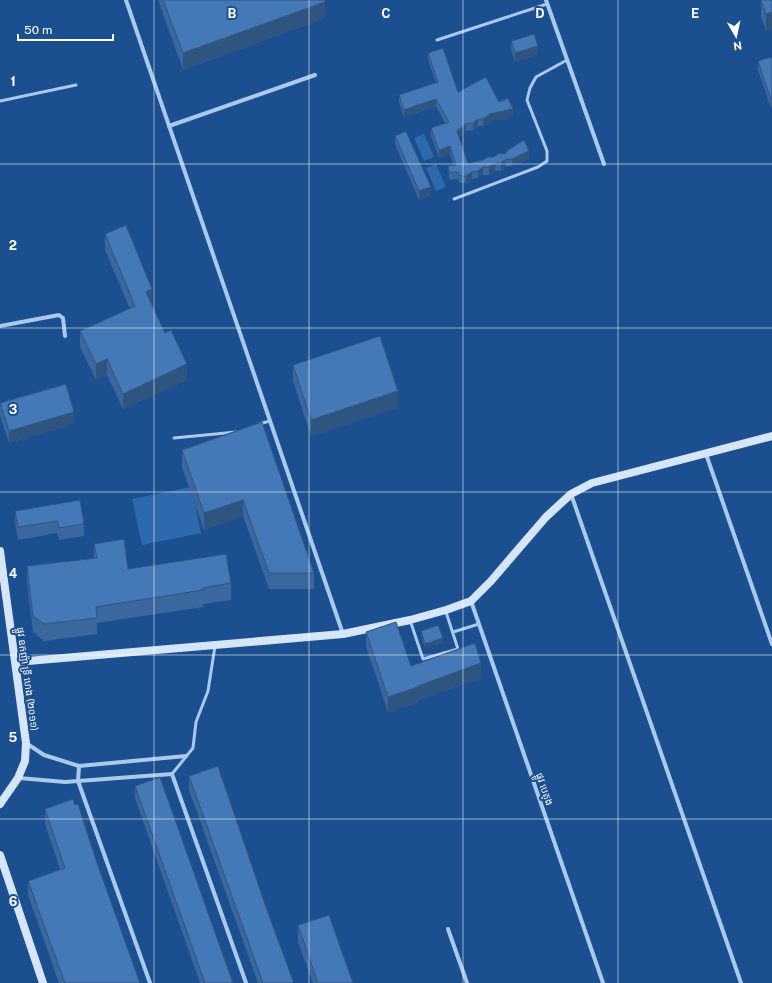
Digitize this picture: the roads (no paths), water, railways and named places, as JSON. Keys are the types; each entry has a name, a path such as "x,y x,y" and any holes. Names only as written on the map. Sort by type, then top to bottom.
{"street":[{"path":"126,0 343,634"},
{"path":"546,2 604,164"},
{"path":"169,126 315,75"},
{"path":"0,326 59,315 63,318 65,336"},
{"path":"16,662 343,634 410,620 446,610 471,601 491,582 546,517 571,494 592,483 772,436"},
{"path":"706,454 772,644"},
{"path":"571,494 741,983"},
{"name":"ផ្លូវ ឧកញ៉ា ទ្រី ហេង (២០១១)","path":"0,551 26,743 24,762 18,778 0,804"},
{"name":"ផ្លូវ បេតុង","path":"471,601 603,983"},
{"path":"26,743 44,755 79,766 186,756"},
{"path":"79,766 78,781 150,983"},
{"path":"18,778 65,782 172,774 246,983"},
{"path":"0,855 43,983"},
{"path":"448,929 467,983"}],"lane":[{"path":"437,40 546,2"},
{"path":"454,199 538,167 547,161 547,150 527,100 530,88 536,77 567,60"},
{"path":"0,101 76,85"},
{"path":"258,425 270,421"},
{"path":"174,438 226,433 241,430"},
{"path":"410,620 423,659 458,649 446,610"},
{"path":"453,632 479,624"},
{"path":"172,774 193,748 196,722 208,691 215,645"}]}
